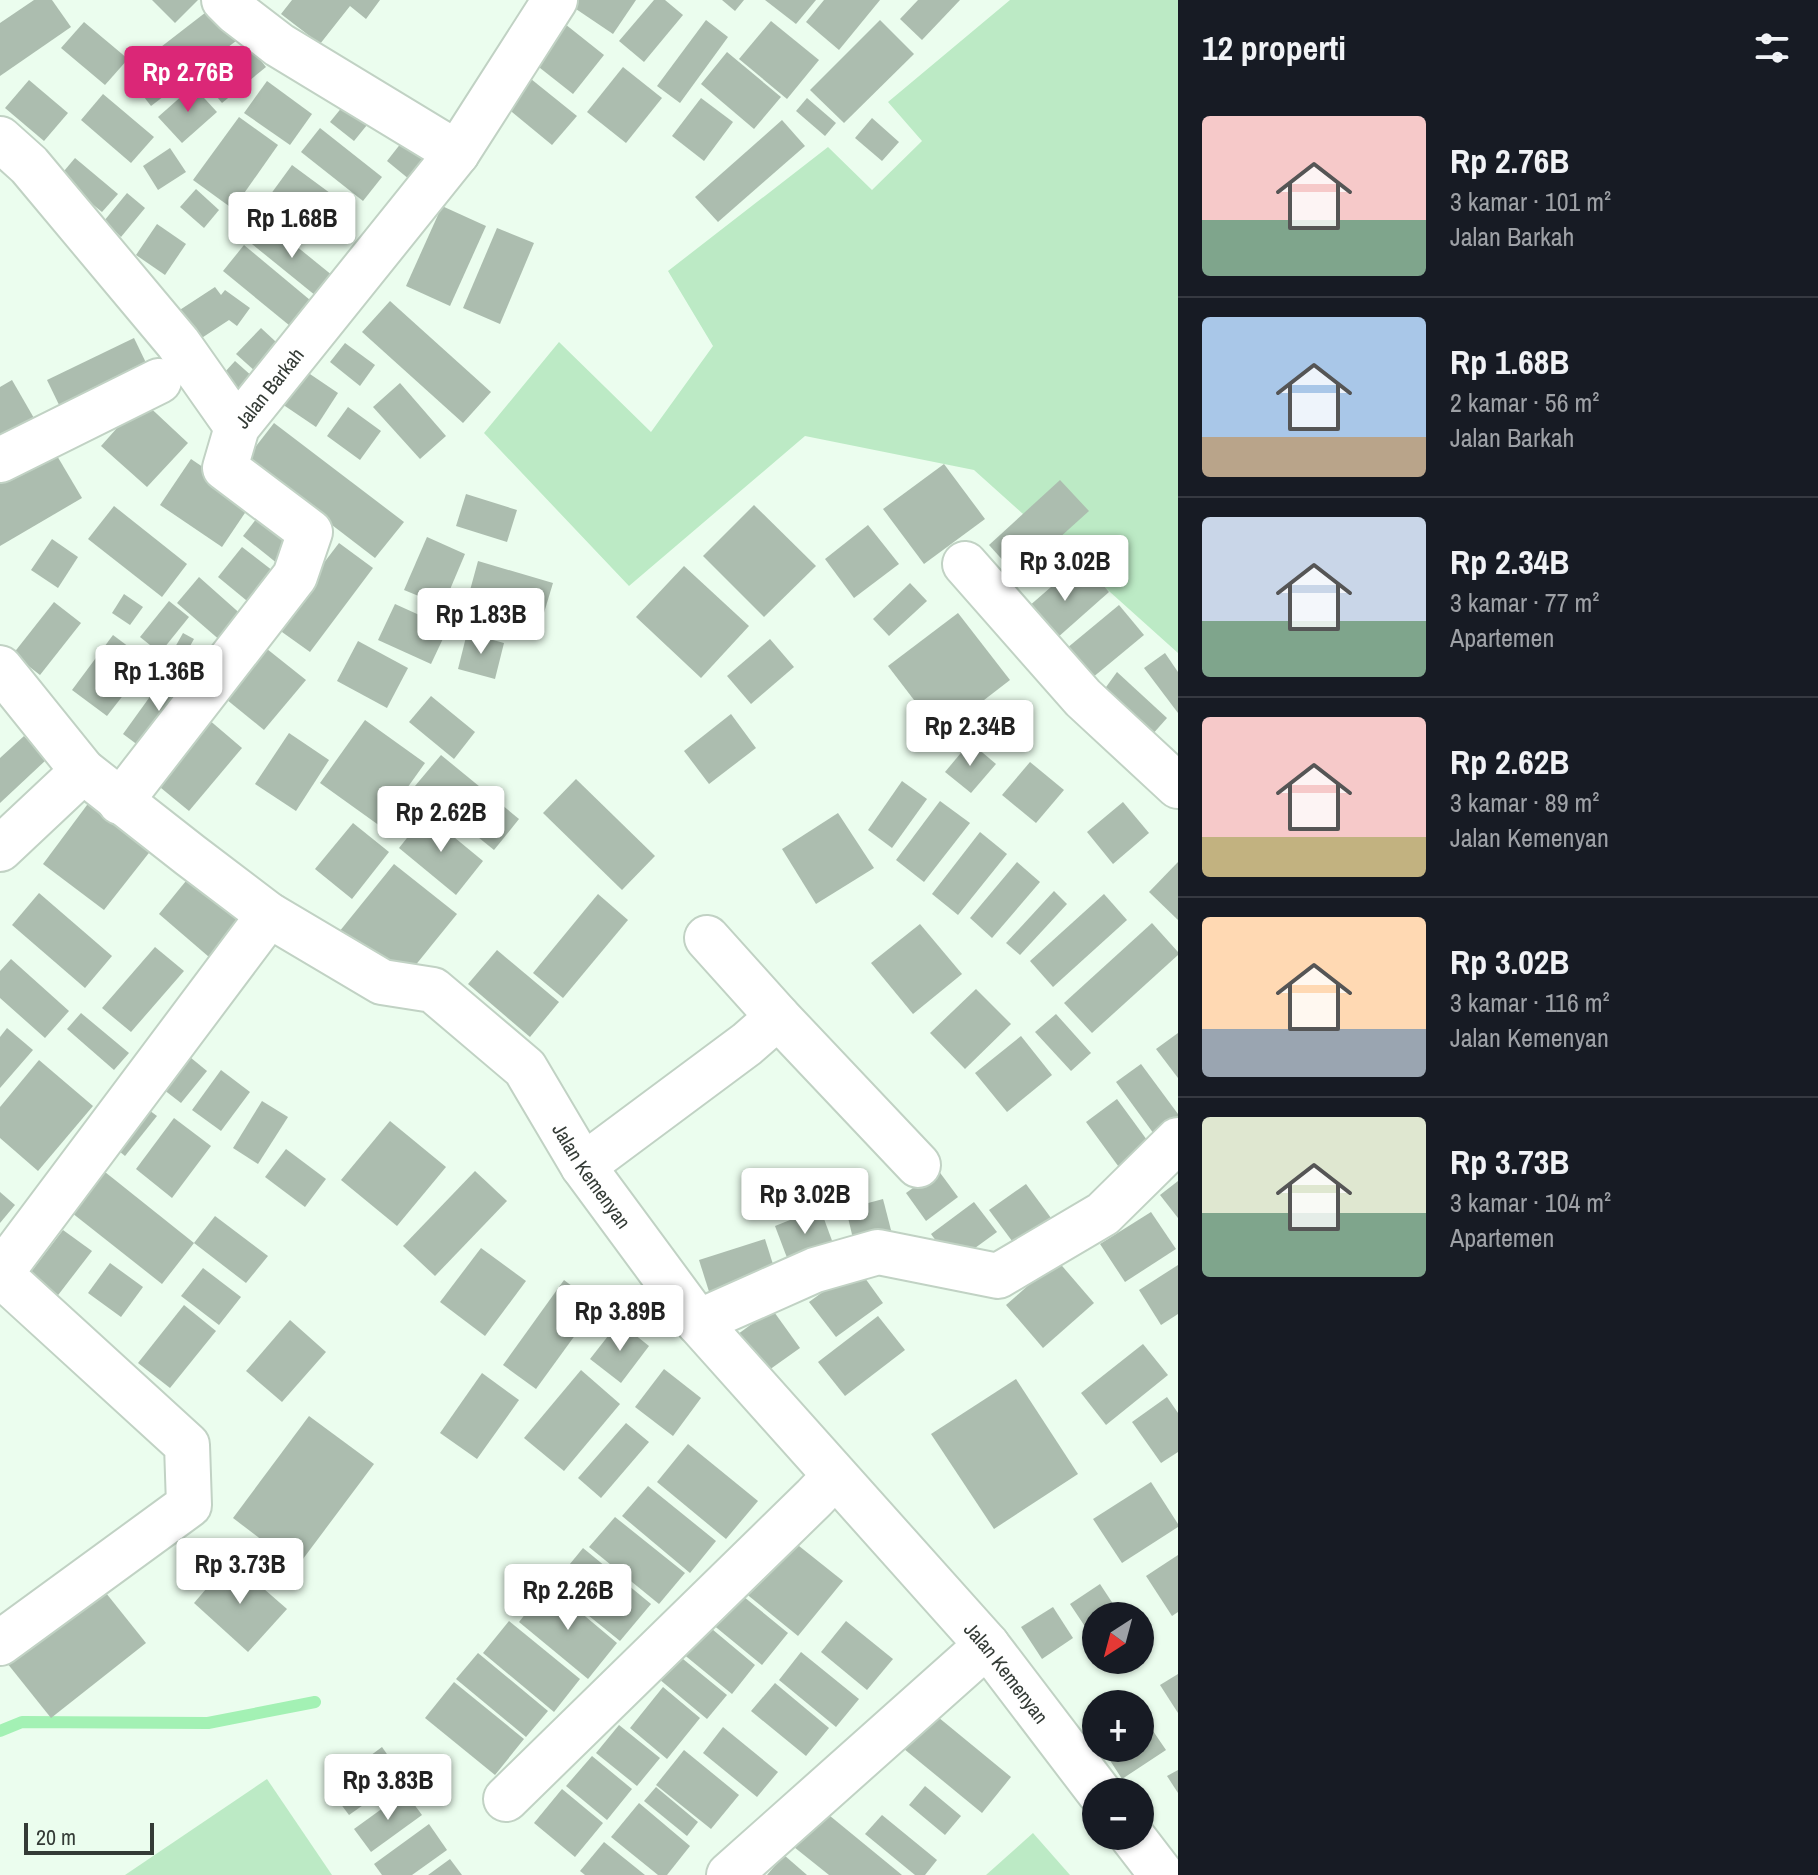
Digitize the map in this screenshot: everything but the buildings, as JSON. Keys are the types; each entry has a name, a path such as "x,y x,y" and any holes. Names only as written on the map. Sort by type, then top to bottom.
{"street":[{"path":"224,0 279,45 457,153"},
{"name":"Jalan Barkah","path":"120,802 295,576 310,532 225,468 237,427 457,153 555,0"},
{"path":"0,139 29,165 178,343 237,427"},
{"path":"0,460 159,381"},
{"path":"965,564 1083,698 1178,786"},
{"name":"Jalan Kemenyan","path":"0,668 83,771 120,802 269,915 382,982 433,990 525,1068 583,1166 698,1322 987,1645 1088,1778"},
{"path":"0,849 83,771"},
{"path":"0,1643 189,1505 187,1445 1,1275 269,915"},
{"path":"707,938 918,1165"},
{"path":"583,1166 747,1044 778,1017"},
{"path":"698,1322 815,1270 878,1252 998,1276 1103,1214 1178,1140"},
{"path":"506,1799 835,1476"},
{"path":"729,1875 987,1645"},
{"path":"1143,1850 1162,1875"}],"green space":[{"path":"1010,0 1178,0 1178,653 974,470 805,436 629,586 484,433 559,342 651,432 713,346 668,271 828,147 872,190 922,141 888,102"},
{"path":"267,1779 332,1875 125,1875"},
{"path":"1033,1833 1070,1875 986,1875"}],"waterway":[{"path":"0,1731 22,1722 208,1723 315,1702"}]}
